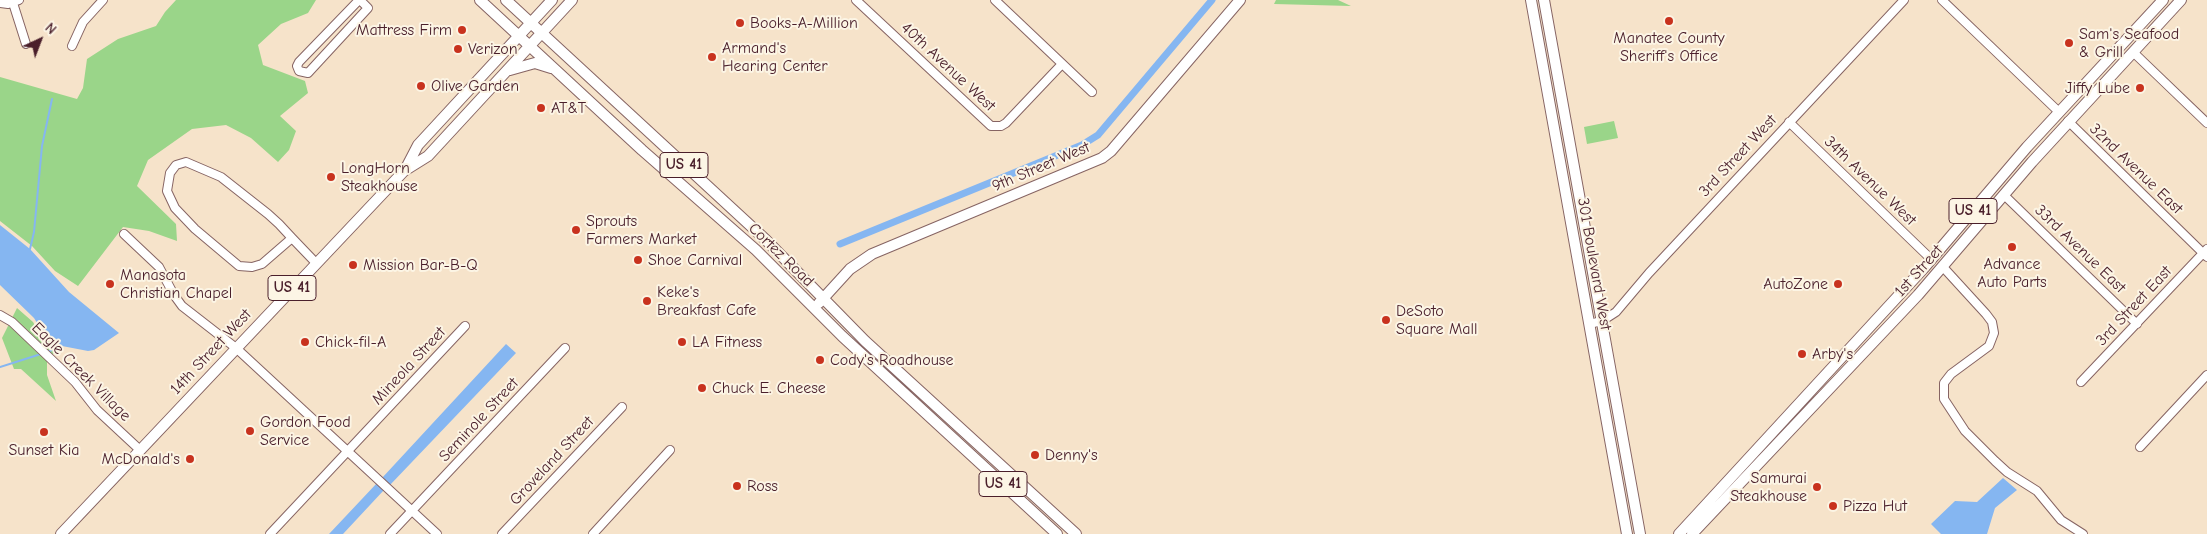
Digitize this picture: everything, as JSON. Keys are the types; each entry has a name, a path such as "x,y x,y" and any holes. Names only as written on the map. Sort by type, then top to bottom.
{"main road":[{"name":"Cortez Road","path":"480,0 724,222 954,439 1058,534"},
{"name":"Cortez Road","path":"506,0 766,240 822,299 1076,534"},
{"name":"14th Street West","path":"61,534 404,170 418,145 552,0"},
{"name":"14th Street West","path":"404,170 428,156 572,0"},
{"name":"9th Street West","path":"814,308 850,269 872,254 1102,158 1111,151 1240,0"},
{"name":"301 Boulevard West","path":"1531,0 1627,534"},
{"name":"301 Boulevard West","path":"1544,0 1639,529"},
{"name":"1st Street","path":"1692,534 1700,518 1932,259 2058,113 2163,0"},
{"name":"1st Street","path":"1679,534 1700,518 1871,345 1943,267 2068,122 2181,0"},
{"path":"509,70 535,63 554,69"},
{"path":"2004,195 2002,191 2003,186 2048,132 2058,113"},
{"path":"1943,267 1941,264 1942,258 1978,215 1988,193"},
{"path":"1871,345 1880,326 1930,271 1932,259"},
{"path":"1671,534 1700,518"},
{"path":"1697,534 1700,518"},
{"path":"1639,529 1648,534"}],"street":[{"path":"72,46 83,22 103,0"},
{"path":"359,0 368,8 308,73 299,71 297,66 299,62 359,0"},
{"name":"40th Avenue West","path":"856,0 991,126 1001,126 1062,64"},
{"path":"995,0 1092,92"},
{"name":"3rd Street West","path":"1589,324 1602,321 1616,312 1649,273 1904,0"},
{"path":"1942,0 2058,113"},
{"path":"0,3 16,2 26,44"},
{"path":"2133,52 2207,123"},
{"name":"34th Avenue West","path":"1789,122 1932,259"},
{"name":"32nd Avenue East","path":"2068,122 2206,253"},
{"path":"292,238 273,256 257,266 239,266 203,236 175,208 166,185 172,170 186,162 221,176 268,214 292,238 316,263"},
{"name":"33rd Avenue East","path":"2004,195 2137,324"},
{"path":"124,234 159,267 182,306 236,348 437,534"},
{"name":"3rd Street East","path":"2081,382 2206,253"},
{"path":"1943,267 1986,314 1992,322 1994,333 1989,346 1951,374 1944,383 1944,399 1965,431 2007,472 2037,491 2061,520 2083,534"},
{"name":"Eagle Creek Village","path":"0,315 12,322 75,382 97,410 140,450"},
{"name":"Mineola Street","path":"270,534 465,326"},
{"name":"Seminole Street","path":"390,534 565,348"},
{"path":"2140,447 2207,375"},
{"name":"Groveland Street","path":"502,534 622,407"},
{"path":"954,439 962,430"},
{"path":"593,534 670,450"},
{"path":"1032,510 1040,502"}],"green space":[{"path":"176,0 316,0 308,13 281,24 258,45 263,65 305,81 308,93 280,116 296,131 289,150 278,162 251,138 226,125 192,129 148,160 137,186 176,224 177,241 149,231 123,227 78,286 55,271 32,246 0,221 0,77 77,99 83,88 87,59 118,39 156,26"},
{"path":"1276,0 1338,0 1351,6 1274,4"},
{"path":"1614,121 1618,138 1587,144 1584,127"},
{"path":"17,308 33,322 41,336 59,347 47,361 47,375 56,401 21,369 14,369 2,338"}],"water":[{"path":"0,225 30,249 69,292 119,333 94,350 88,351 62,346 53,342 44,334 34,318 0,285"},
{"path":"506,344 516,353 390,485 382,478"},
{"path":"2003,478 2017,490 1995,508 1987,534 1941,534 1931,524 1955,501 1977,502"},
{"path":"377,483 384,490 343,534 329,534"}],"waterway":[{"path":"840,244 1082,145 1098,135 1212,0"},
{"path":"30,249 34,232 42,146 52,99"},
{"path":"47,352 62,346"},
{"path":"0,367 41,354"}],"place":[{"name":"Manatee County Sheriff's Office","path":"1669,21"},
{"name":"Books-A-Million","path":"740,23"},
{"name":"Mattress Firm","path":"462,30"},
{"name":"Sam's Seafood & Grill","path":"2069,43"},
{"name":"Verizon","path":"458,49"},
{"name":"Armand's Hearing Center","path":"712,57"},
{"name":"Olive Garden","path":"421,86"},
{"name":"Jiffy Lube","path":"2140,88"},
{"name":"AT&T","path":"541,108"},
{"name":"LongHorn Steakhouse","path":"331,177"},
{"name":"Sprouts Farmers Market","path":"576,230"},
{"name":"Advance Auto Parts","path":"2012,247"},
{"name":"Shoe Carnival","path":"638,260"},
{"name":"Mission Bar-B-Q","path":"353,265"},
{"name":"Manasota Christian Chapel","path":"110,284"},
{"name":"AutoZone","path":"1838,284"},
{"name":"Keke's Breakfast Cafe","path":"647,301"},
{"name":"DeSoto Square Mall","path":"1386,320"},
{"name":"Chick-fil-A","path":"305,342"},
{"name":"LA Fitness","path":"682,342"},
{"name":"Arby's","path":"1802,354"},
{"name":"Cody's Roadhouse","path":"820,360"},
{"name":"Chuck E. Cheese","path":"702,388"},
{"name":"Gordon Food Service","path":"250,431"},
{"name":"Sunset Kia","path":"44,432"},
{"name":"Denny's","path":"1035,455"},
{"name":"McDonald's","path":"190,459"},
{"name":"Ross","path":"737,486"},
{"name":"Samurai Steakhouse","path":"1817,487"},
{"name":"Pizza Hut","path":"1833,506"}]}
